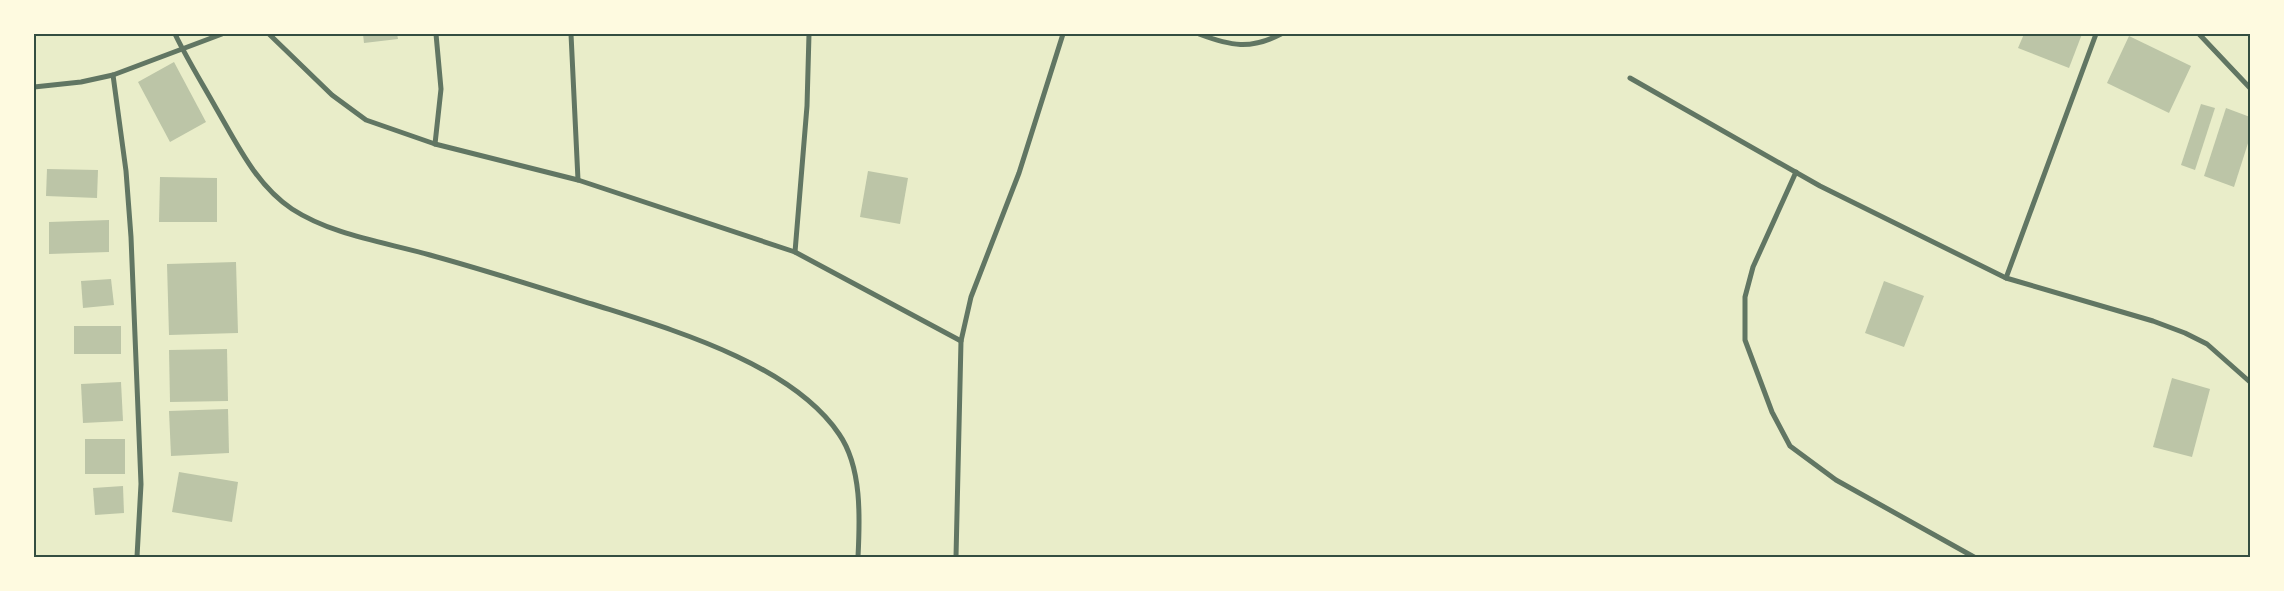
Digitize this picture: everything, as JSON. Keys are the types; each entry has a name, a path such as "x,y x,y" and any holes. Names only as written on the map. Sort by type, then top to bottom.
{"street":[{"path":"175,34 262,182 290,208 321,225 490,271 657,325 728,353 786,383 813,404 840,434 856,473 860,527 858,557"},
{"path":"34,87 81,82 113,75 222,34"},
{"path":"269,34 332,95 366,120 435,144 578,180 795,252 961,341"},
{"path":"435,144 441,89 436,34"},
{"path":"570,34 578,180"},
{"path":"795,252 807,106 809,34"},
{"path":"956,557 961,341 971,297 1020,173 1063,34"},
{"path":"1199,34 1223,42 1254,45 1282,34"},
{"path":"2006,278 2096,34"},
{"path":"2199,34 2250,88"},
{"path":"113,75 126,171 131,237 142,484 137,557"},
{"path":"1630,78 1820,186 2006,278 2153,321 2185,333 2207,344 2250,382"},
{"path":"1796,172 1753,267 1745,297 1745,340 1772,412 1790,446 1836,480 1974,557"}],"building":[{"path":"363,34 397,34 398,39 364,43"},
{"path":"2024,34 2082,34 2069,68 2018,48"},
{"path":"2129,36 2191,66 2169,113 2107,83"},
{"path":"174,62 206,122 170,142 138,82"},
{"path":"2201,104 2215,108 2195,170 2181,165"},
{"path":"2226,108 2250,117 2250,137 2234,187 2204,176"},
{"path":"47,169 98,170 97,198 46,196"},
{"path":"868,171 908,178 900,224 860,217"},
{"path":"160,177 217,178 217,222 159,222"},
{"path":"109,220 109,252 49,254 49,222"},
{"path":"236,262 238,333 169,335 167,264"},
{"path":"111,279 114,305 83,308 81,281"},
{"path":"1884,281 1924,296 1904,347 1865,333"},
{"path":"74,326 121,326 121,354 74,354"},
{"path":"227,349 228,401 170,402 169,350"},
{"path":"2172,378 2210,389 2192,457 2153,447"},
{"path":"121,382 123,421 83,423 81,384"},
{"path":"228,409 229,453 171,456 169,411"},
{"path":"85,439 125,439 125,474 85,474"},
{"path":"179,472 238,482 232,522 172,512"},
{"path":"123,486 124,513 95,515 93,488"}]}
